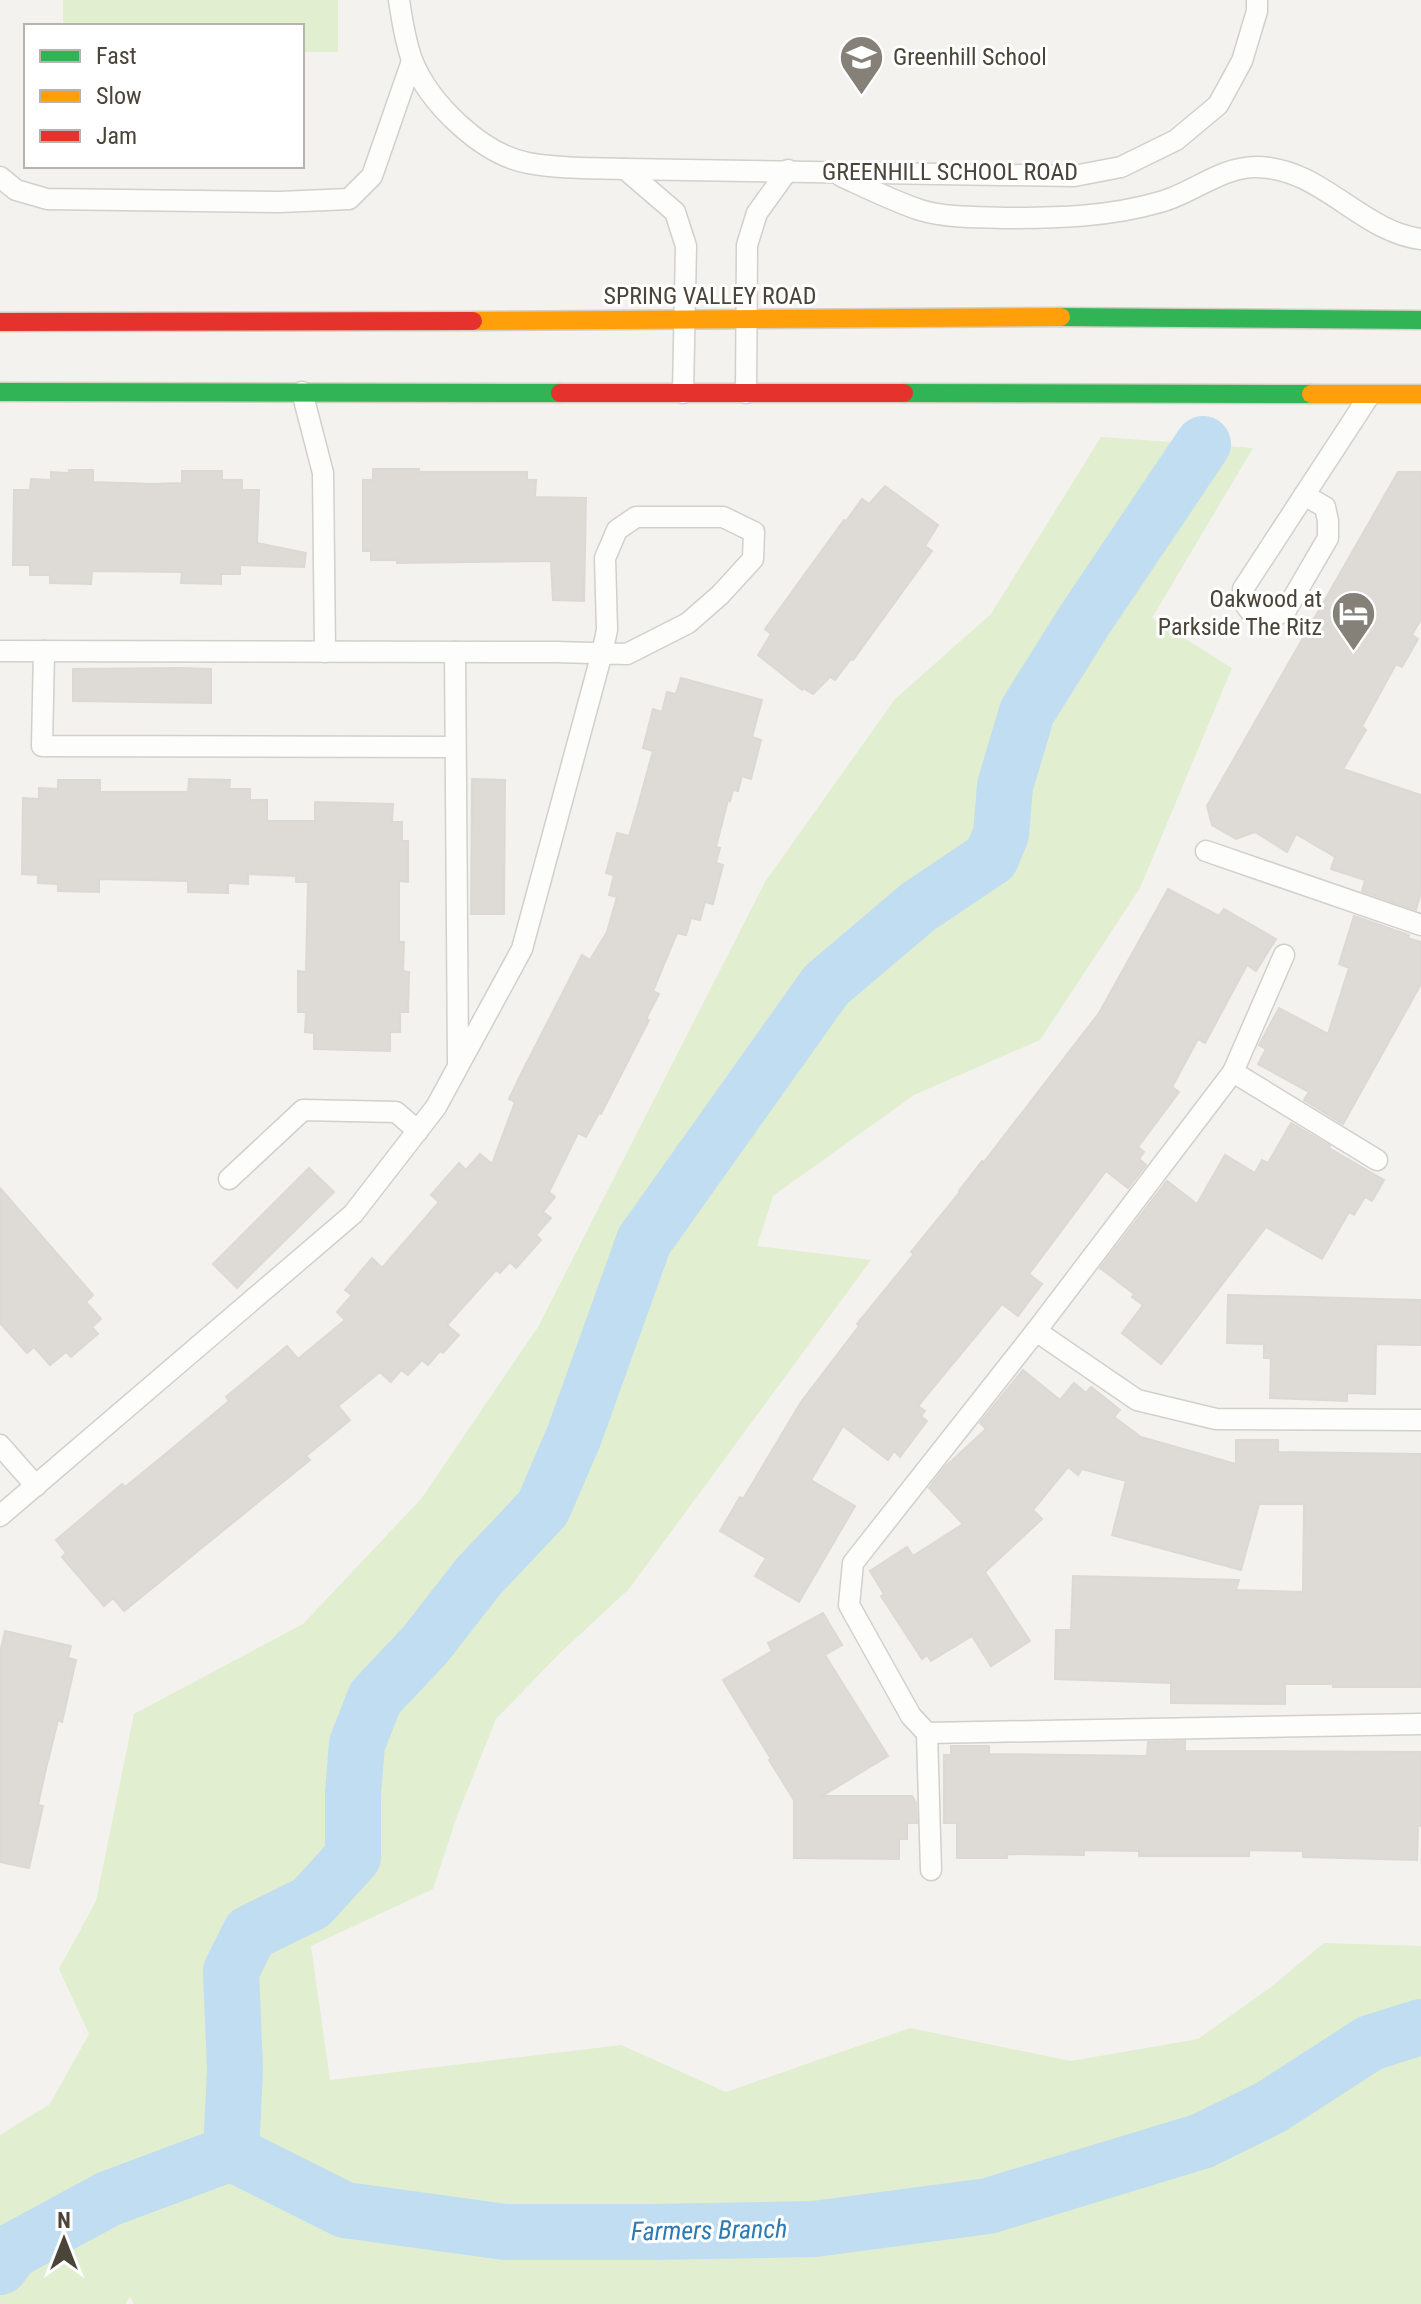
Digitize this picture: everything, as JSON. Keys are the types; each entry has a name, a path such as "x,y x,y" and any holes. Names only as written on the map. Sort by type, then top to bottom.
{"main road":[{"name":"SPRING VALLEY ROAD","path":"0,322 745,321 1020,317 1421,320"},
{"path":"0,392 1421,394"}],"lane":[{"name":"GREENHILL SCHOOL ROAD","path":"399,0 412,61 433,97 477,140 524,162 555,167 625,169 1074,176 1121,167 1176,140 1218,105 1242,61 1257,11 1257,0"},
{"path":"0,177 16,190 47,199 233,202 349,199 372,176 412,61"},
{"path":"830,171 897,201 942,215 1055,218 1084,217 1146,207 1170,200 1226,172 1258,167 1298,175 1394,231 1421,239"},
{"path":"625,169 675,212 686,246 683,393"},
{"name":"GREENHILL SCHOOL ROAD","path":"746,393 747,245 757,213 788,170"},
{"path":"302,392 323,473 325,652"},
{"path":"1304,495 1325,507 1328,538 1286,610 1275,616 1250,611 1243,601 1243,589 1304,495 1371,392"},
{"path":"0,651 455,652 602,653 627,654 688,623 720,595 753,559 754,532 723,517 636,517 617,530 605,558 607,630 602,653 522,949 436,1107 353,1214 0,1516"},
{"path":"44,651 42,746 455,747"},
{"path":"455,652 458,1067"},
{"path":"1206,851 1421,925"},
{"path":"931,1870 927,1733 911,1716 849,1605 853,1563 1036,1331 1233,1072 1284,955"},
{"path":"1233,1072 1377,1160"},
{"path":"229,1179 303,1110 396,1112 418,1131"},
{"path":"1036,1331 1137,1400 1216,1419 1421,1420"},
{"path":"0,1445 36,1486"},
{"path":"927,1733 1421,1724"}],"green space":[{"path":"63,0 338,0 338,52 304,52 304,24 63,24"},
{"path":"1101,437 1253,448 1152,618 1232,668 1140,888 1040,1040 914,1095 773,1196 757,1246 871,1260 629,1589 560,1653 496,1719 457,1816 433,1889 311,1946 330,2080 621,2045 726,2092 910,2028 1071,2061 1198,2039 1271,1987 1324,1943 1421,1946 1421,2304 134,2304 130,2297 125,2304 0,2304 0,2135 50,2104 89,2034 59,1969 96,1901 134,1714 303,1624 421,1499 538,1327 765,882 895,699 991,614"}],"building":[{"path":"373,469 527,472 527,480 536,480 535,497 586,498 584,601 553,600 551,561 397,563 397,560 371,560 371,551 363,551 363,480 373,480"},
{"path":"69,470 93,470 93,482 152,484 182,483 182,471 222,471 222,480 242,480 242,490 259,490 257,543 306,553 304,567 240,565 240,574 221,574 221,584 181,583 182,572 92,571 91,584 50,583 50,575 30,575 30,565 13,565 14,490 30,490 31,479 51,480 51,472 69,473"},
{"name":"Oakwood at Parkside The Ritz","path":"1398,472 1421,472 1421,619 1412,635 1418,639 1402,667 1396,664 1362,726 1366,730 1343,769 1421,795 1421,892 1416,910 1362,891 1365,880 1331,869 1335,857 1296,834 1287,852 1255,832 1236,839 1212,825 1207,806"},
{"path":"885,486 938,525 925,546 932,551 835,680 830,677 813,694 802,690 758,655 771,634 765,629 844,520 862,499 869,504"},
{"path":"73,669 211,669 211,703 73,701"},
{"path":"681,678 762,700 752,737 761,740 751,779 742,776 738,791 733,790 728,800 716,847 720,848 716,863 723,865 713,904 705,902 700,920 691,918 686,935 677,933 653,991 659,994 646,1019 649,1020 601,1114 586,1137 578,1133 549,1192 555,1197 543,1212 551,1218 536,1235 541,1240 516,1268 510,1262 500,1273 496,1270 447,1325 459,1335 443,1353 440,1351 428,1365 422,1360 408,1375 401,1370 391,1382 380,1372 338,1406 350,1420 306,1456 310,1460 124,1611 113,1598 104,1606 62,1557 66,1553 56,1540 229,1401 226,1397 287,1346 298,1359 345,1320 337,1312 352,1295 345,1290 372,1258 382,1268 439,1202 431,1195 459,1163 466,1170 480,1154 492,1164 515,1102 509,1099 521,1074 582,955 590,960 607,932 617,897 609,895 614,875 606,873 617,833 629,836 637,809 653,751 643,748 653,709 662,712 667,692 676,694"},
{"path":"189,779 230,780 229,789 250,789 250,800 267,800 267,821 315,821 315,802 393,804 392,822 402,822 402,841 408,841 408,882 399,881 399,942 404,942 403,971 409,972 408,1012 400,1012 400,1032 390,1032 390,1051 314,1049 314,1033 305,1032 306,1012 298,1012 298,971 306,972 308,882 296,882 296,876 248,874 248,884 228,883 228,893 188,892 188,881 99,879 99,892 58,891 58,884 38,883 38,875 22,874 23,798 39,799 39,788 58,789 58,780 100,780 100,792 188,792"},
{"path":"472,779 505,780 504,914 471,914"},
{"path":"1168,889 1219,916 1224,909 1276,939 1256,971 1247,965 1205,1043 1198,1039 1172,1087 1179,1092 1138,1147 1144,1152 1139,1159 1146,1165 1128,1188 1106,1171 1029,1274 1042,1284 1018,1316 1002,1304 918,1406 925,1411 921,1416 927,1421 900,1457 894,1451 888,1460 843,1426 811,1480 855,1506 799,1602 755,1576 766,1558 720,1531 740,1497 743,1499 801,1402 859,1326 857,1324 1099,1013"},
{"path":"1354,916 1421,942 1421,984 1343,1124 1304,1100 1309,1092 1258,1064 1266,1049 1259,1045 1279,1008 1328,1034 1349,968 1339,964"},
{"path":"1291,1123 1384,1180 1372,1201 1365,1197 1354,1215 1349,1212 1322,1259 1266,1227 1161,1364 1122,1333 1143,1305 1132,1297 1134,1294 1100,1268 1167,1181 1197,1204 1225,1155 1255,1173 1262,1160 1268,1163"},
{"path":"309,1168 334,1192 237,1288 213,1264"},
{"path":"0,1188 93,1295 86,1302 101,1319 92,1327 98,1334 71,1357 66,1352 50,1365 34,1347 27,1353 0,1323"},
{"path":"1228,1295 1421,1300 1421,1345 1376,1344 1375,1394 1347,1393 1347,1401 1270,1398 1271,1358 1264,1358 1264,1344 1227,1343"},
{"path":"1023,1370 1060,1400 1074,1383 1086,1393 1091,1387 1120,1410 1114,1417 1141,1437 1236,1464 1236,1440 1278,1440 1278,1452 1421,1454 1421,1687 1285,1684 1285,1704 1171,1703 1171,1683 1055,1679 1056,1630 1071,1630 1073,1576 1239,1580 1236,1590 1303,1592 1304,1504 1259,1504 1241,1570 1112,1535 1126,1481 1082,1469 1078,1475 1068,1467 1033,1510 1042,1519 985,1572 1030,1641 991,1666 972,1636 931,1661 927,1655 922,1659 881,1596 884,1594 870,1571 907,1547 913,1556 963,1524 929,1488 945,1467 986,1429 980,1423"},
{"path":"823,1613 842,1645 825,1655 888,1756 822,1796 912,1796 916,1803 917,1823 907,1823 907,1839 899,1839 899,1859 794,1858 794,1800 723,1680 772,1651 768,1643"},
{"path":"5,1631 71,1646 68,1658 76,1660 62,1722 58,1720 45,1773 38,1805 43,1806 29,1868 0,1862 0,1653"},
{"path":"1185,1741 1185,1751 1421,1752 1421,1826 1418,1826 1417,1860 1303,1857 1303,1851 1249,1850 1249,1856 1139,1856 1139,1851 1084,1850 1084,1855 1007,1854 1007,1858 957,1858 957,1823 944,1823 944,1755 951,1755 951,1746 989,1746 989,1754 1147,1756 1148,1742"}],"waterway":[{"path":"231,2153 235,2069 231,1971 250,1933 311,1903 353,1857 357,1744 375,1698 425,1645 478,1577 543,1508 574,1436 644,1241 826,985 918,907 991,858 1001,834 1005,786 1027,712 1203,444"},
{"name":"Farmers Branch","path":"0,2267 12,2251 108,2199 231,2153 345,2210 505,2232 814,2229 988,2206 1202,2141 1271,2107 1370,2043 1421,2027"}],"traffic: fast":[{"path":"1061,317 1421,320"},
{"path":"0,392 560,393"},
{"path":"904,393 1311,394"}],"traffic: slow":[{"path":"473,321 1061,317"},
{"path":"1311,394 1421,394"}],"traffic: jam":[{"path":"0,322 473,321"},
{"path":"560,393 904,393"}],"place":[{"name":"Greenhill School","path":"862,96"},
{"name":"Oakwood at Parkside The Ritz","path":"1353,652"}]}
